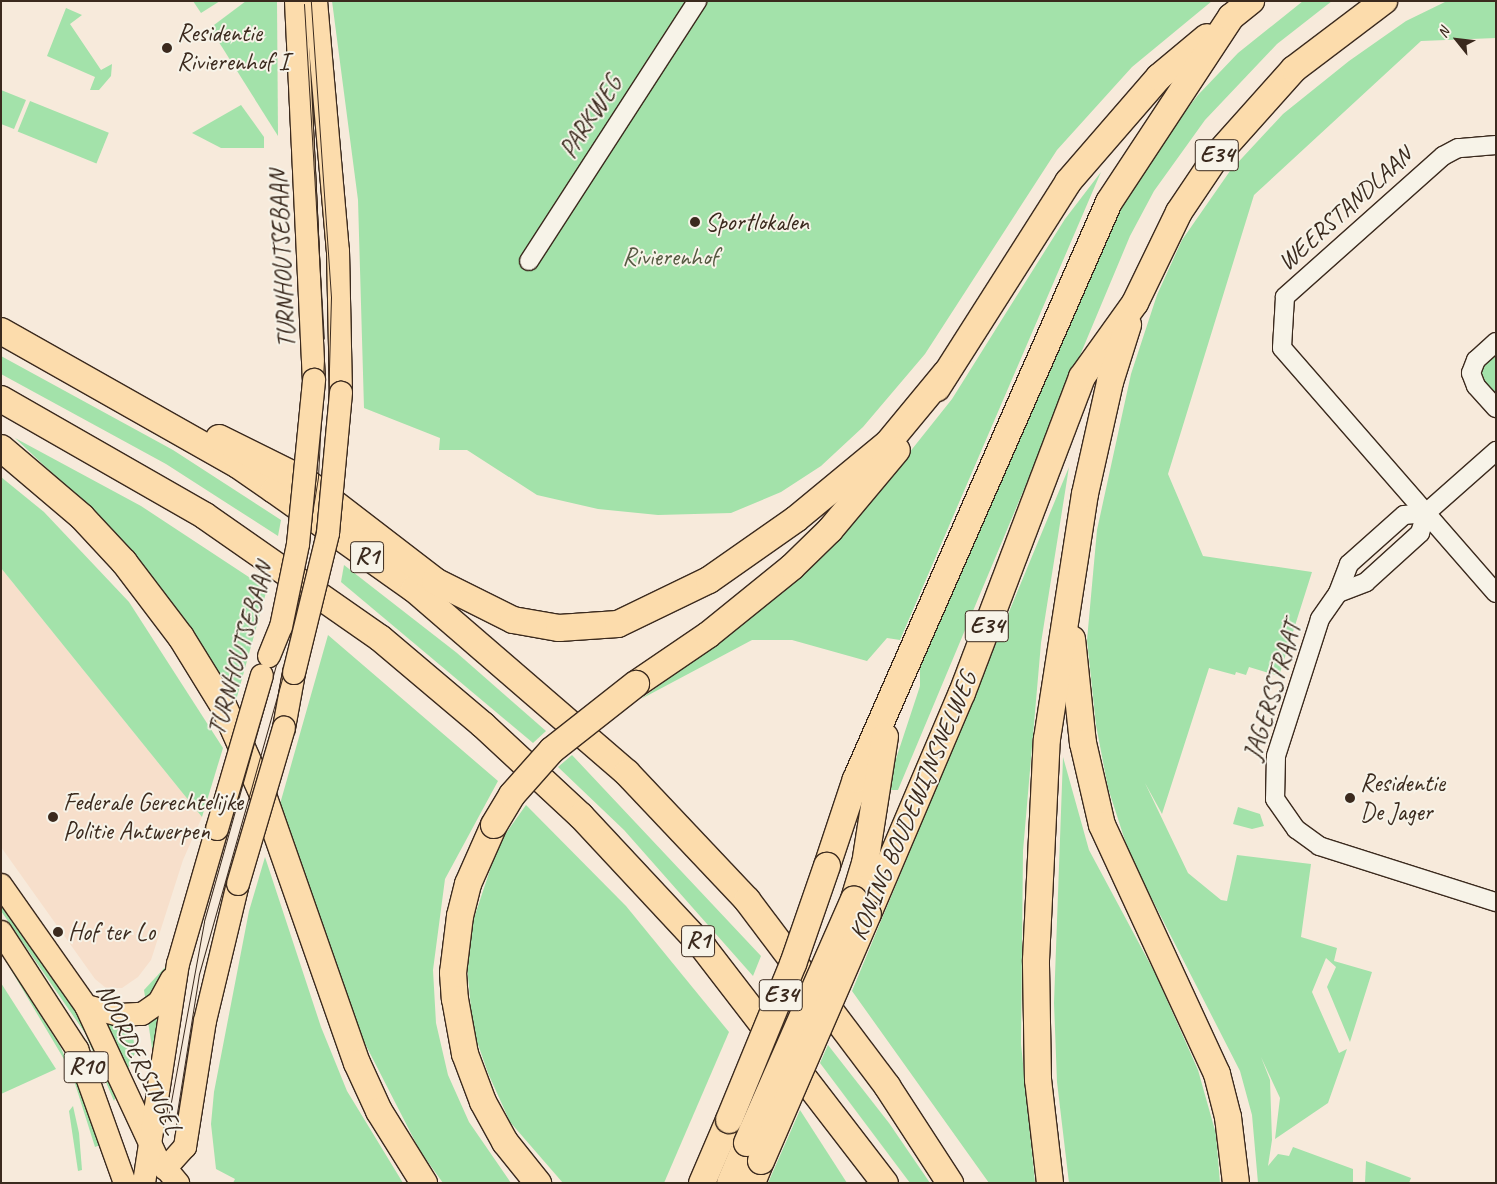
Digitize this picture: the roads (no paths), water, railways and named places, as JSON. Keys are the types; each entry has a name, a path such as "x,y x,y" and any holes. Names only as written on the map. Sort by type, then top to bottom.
{"highway":[{"name":"E34","path":"702,1183 794,964 856,780 889,709 1109,202 1231,17 1251,1"},
{"name":"KONING BOUDEWIJNSNELWEG","path":"753,1162 861,906 962,693 1082,377 1135,303 1180,212 1218,154 1294,69 1384,1"},
{"path":"538,1183 504,1142 483,1102 465,1054 454,999 453,973 460,916 468,884 494,825 512,795 552,750 636,684 752,601 830,530 882,470 946,374 1016,258 1107,133 1159,77 1231,17"},
{"path":"1050,1183 1038,1080 1037,921 1047,739 1068,602 1110,382 1135,303"},
{"name":"R1","path":"1,331 238,465 414,589 627,773 747,900 886,1086 950,1183"},
{"path":"124,399 263,457 304,480 435,581 513,620 559,628 618,624 656,609 740,561 888,443 946,374"},
{"name":"R1","path":"1,399 205,516 380,638 483,725 581,816 703,947 885,1183"},
{"path":"1,448 82,517 124,562 182,637 223,705 264,795 357,1063 379,1111 424,1183"},
{"path":"1068,602 1083,743 1102,825 1216,1074 1228,1117 1236,1183"},
{"name":"E34","path":"861,906 865,864 889,709"},
{"name":"E34","path":"730,1183 753,1162"}],"main road":[{"name":"TURNHOUTSEBAAN","path":"156,1169 178,964 266,666 281,627 298,544 314,380 296,1"},
{"path":"115,1153 156,1169 185,1147 205,1021 238,884 284,728 294,673 328,533 342,393 338,251 316,1"},
{"name":"NOORDERSINGEL","path":"1,885 86,1006 156,1169"},
{"name":"NOORDERSINGEL","path":"1,932 77,1049 125,1183"},
{"path":"86,1006 120,1015 151,1011 165,994 178,964"}],"street":[{"name":"PARKWEG","path":"529,261 697,1"},
{"name":"WEERSTANDLAAN","path":"1496,145 1458,148 1443,156 1285,297 1282,348 1496,593"},
{"path":"1496,342 1476,360 1471,373 1476,386 1496,408"},
{"path":"1338,593 1366,582 1420,533 1426,513 1496,451"},
{"name":"JAGERSSTRAAT","path":"1426,513 1404,515 1350,564 1338,593 1320,619 1276,756 1273,785 1281,812 1319,846 1496,902"}],"tram line":[{"path":"176,1119 199,974 299,619 326,476 331,297 311,1"},
{"path":"304,4 324,338"},
{"path":"168,1118 204,921 303,568 318,477 324,358"}],"place":[{"name":"Residentie Rivierenhof I","path":"167,48"},
{"name":"Sportlokalen","path":"695,222"},
{"name":"Residentie De Jager","path":"1350,798"},
{"name":"Federale Gerechtelijke Politie Antwerpen","path":"53,817"},
{"name":"Hof ter Lo","path":"58,932"}],"park label":[{"name":"Rivierenhof","path":"670,257"}]}
